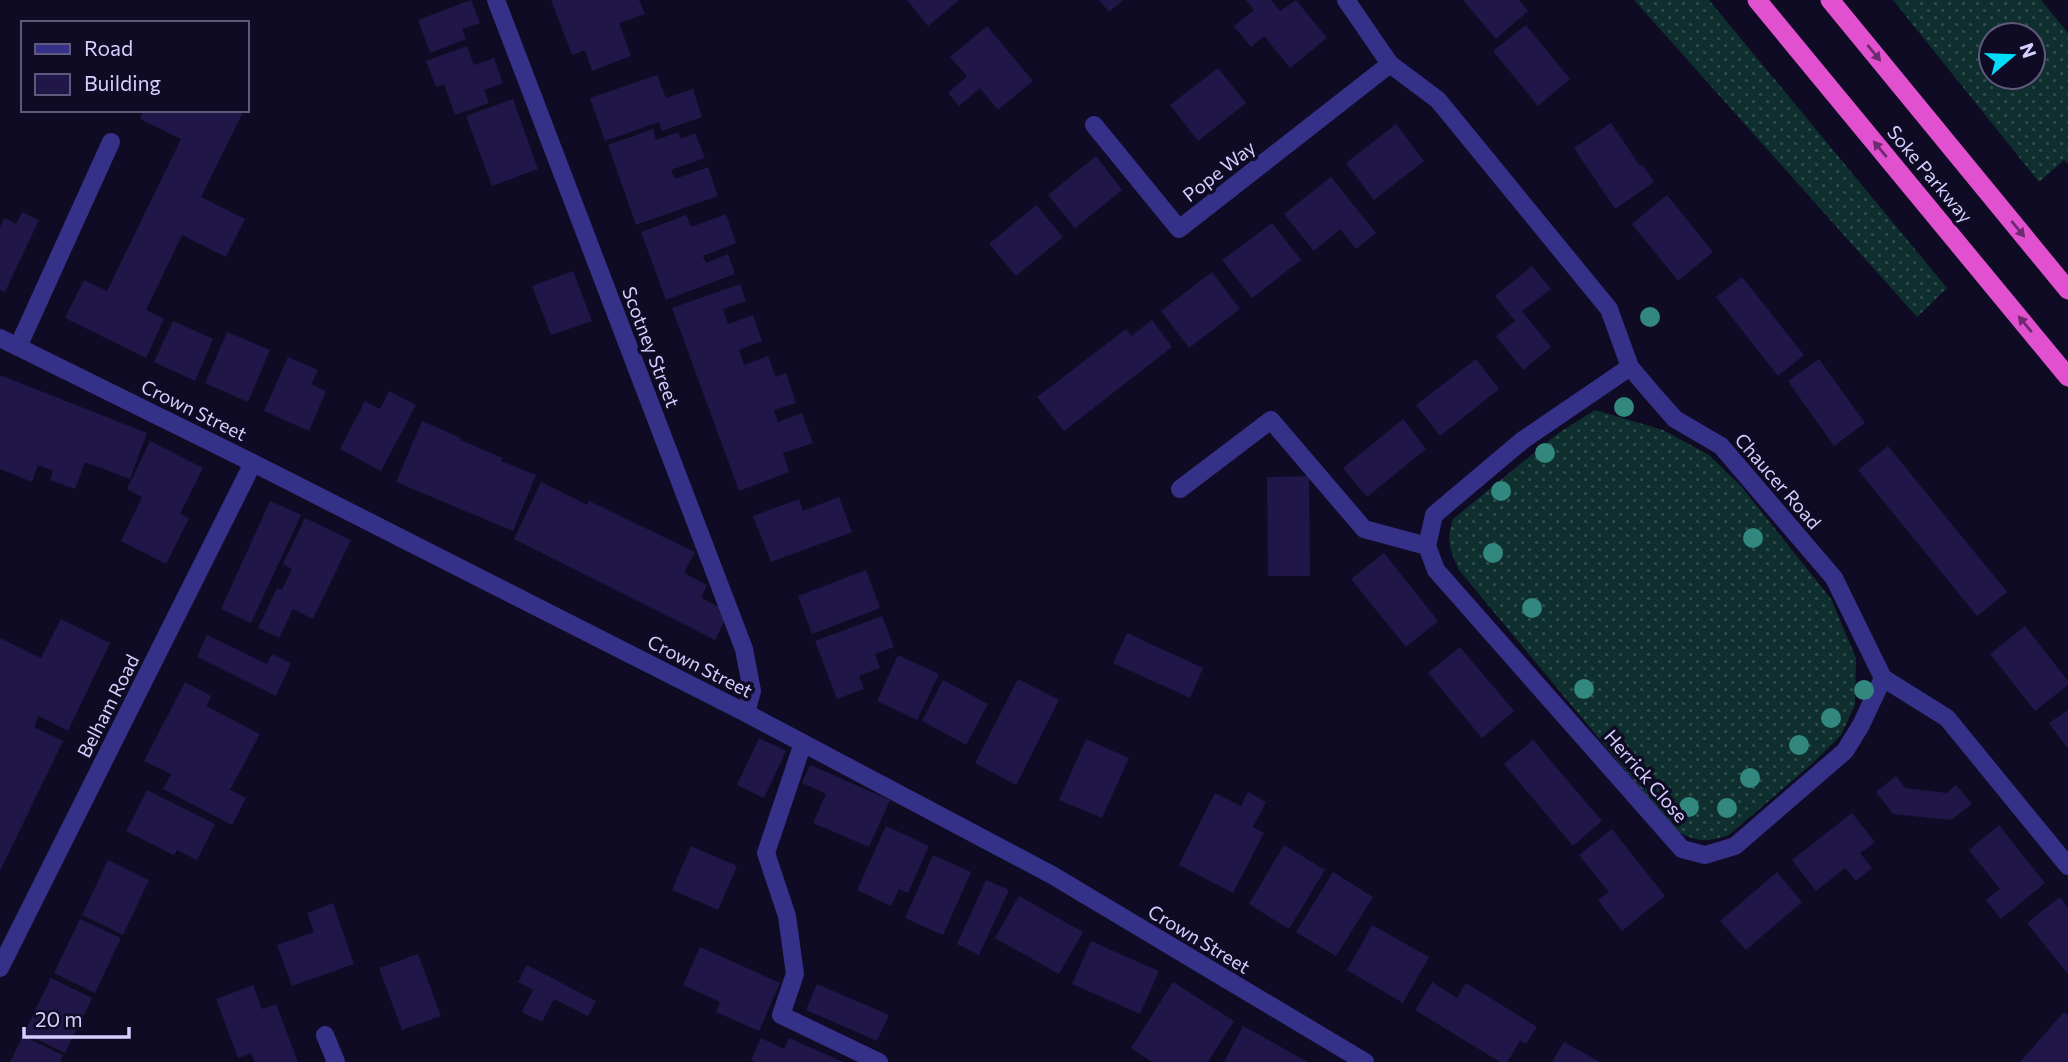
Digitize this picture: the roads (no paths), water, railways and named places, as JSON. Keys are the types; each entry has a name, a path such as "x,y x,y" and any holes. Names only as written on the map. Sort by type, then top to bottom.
{"highway":[{"name":"Soke Parkway","path":"1757,0 2068,377"},
{"name":"Soke Parkway","path":"1830,0 2068,290"}],"street":[{"name":"Scotney Street","path":"496,0 744,649 752,691 746,713"},
{"name":"Chaucer Road","path":"1346,0 1390,64 1437,100 1609,309 1630,367 1675,419 1721,446 1835,578 1882,678"},
{"name":"Pope Way","path":"1094,125 1179,229 1390,64"},
{"path":"18,347 111,142"},
{"name":"Crown Street","path":"0,338 253,463 803,743 1052,876 1365,1062"},
{"path":"1180,489 1271,420 1364,529 1427,546 1434,515 1523,440 1630,367"},
{"name":"Belham Road","path":"0,967 253,463"},
{"name":"Herrick Close","path":"1427,546 1436,570 1682,849 1705,855 1735,846 1845,751 1861,725 1882,678"},
{"path":"1882,678 1947,718 2068,866"},
{"path":"803,743 766,853 787,916 795,974 781,1015 879,1062"},
{"path":"325,1035 336,1062"}]}
